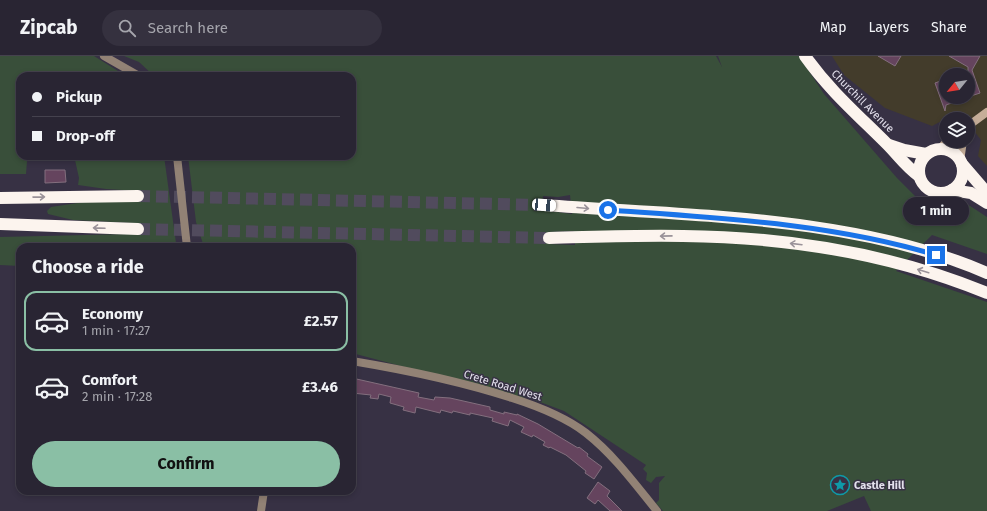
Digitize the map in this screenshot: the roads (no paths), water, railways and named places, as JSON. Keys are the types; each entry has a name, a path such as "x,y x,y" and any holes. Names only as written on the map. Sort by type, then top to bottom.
{"highway":[{"name":"Churchill Avenue","path":"805,56 829,88 888,144 902,162 919,176"},
{"name":"Churchill Avenue","path":"888,144 904,150 926,154"},
{"path":"939,148 926,154 919,166 919,176 925,186 935,192 940,193 952,190 971,193 987,203"},
{"path":"947,148 987,193"},
{"path":"952,190 961,179 961,163"},
{"path":"0,198 138,196"},
{"path":"544,205 747,220 799,226 888,241 976,268 987,273"},
{"path":"0,224 138,229"},
{"path":"549,238 683,236 740,238 797,244 884,260 960,282 987,294"}],"street":[{"path":"104,56 132,72"},
{"path":"975,121 987,112"},
{"path":"961,163 962,148"},
{"path":"177,160 187,243"},
{"name":"Crete Road West","path":"356,362 423,374 492,392 536,406 560,417 585,432 604,448 657,511"},
{"path":"261,511 263,495"}],"tunnel":[{"path":"138,196 544,205"},
{"path":"138,229 549,238"}],"place":[{"name":"Castle Hill","path":"840,485"}]}
